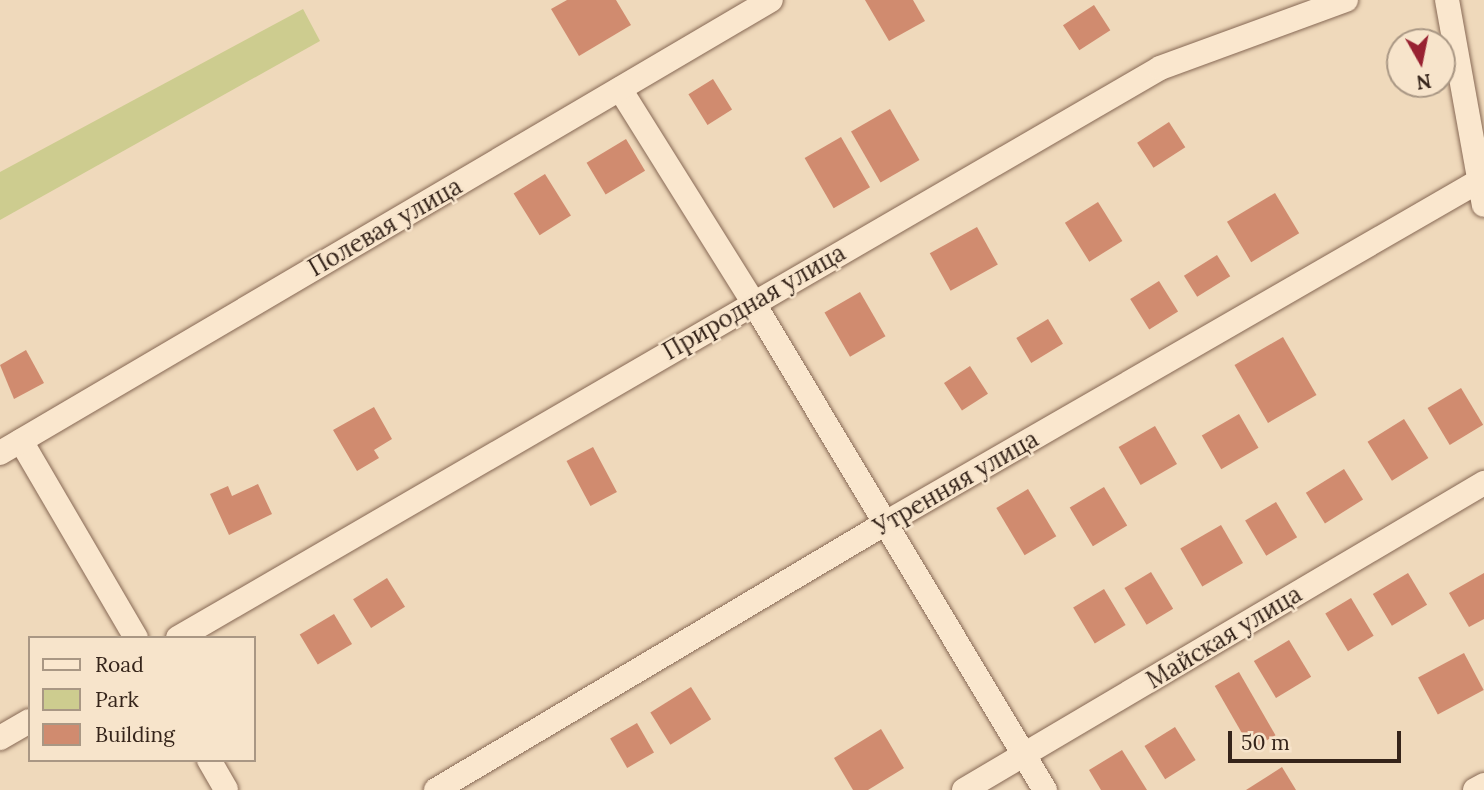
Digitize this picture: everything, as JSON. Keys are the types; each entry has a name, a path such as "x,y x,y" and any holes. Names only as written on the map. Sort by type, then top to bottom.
{"street":[{"name":"Полевая улица","path":"11,447 771,0"},
{"name":"Природная улица","path":"181,636 1160,68 1346,0"},
{"path":"1447,0 1482,193"},
{"path":"620,89 753,302 1045,790"},
{"name":"Утренняя улица","path":"436,790 884,524 1482,193"},
{"path":"11,447 135,636"},
{"name":"Майская улица","path":"964,790 1484,483"},
{"path":"0,738 28,722"},
{"path":"210,762 226,790"},
{"path":"1475,790 1484,785"}],"green space":[{"path":"303,9 320,41 0,220 0,172"}],"building":[{"path":"567,0 616,0 631,25 579,56 551,9"},
{"path":"865,0 913,0 925,21 889,41"},
{"path":"1094,5 1110,30 1079,50 1063,25"},
{"path":"713,79 732,110 707,125 688,94"},
{"path":"890,109 920,160 881,183 851,132"},
{"path":"1169,122 1185,147 1153,168 1137,143"},
{"path":"841,137 870,187 834,208 805,158"},
{"path":"626,139 645,171 606,194 587,163"},
{"path":"545,174 571,216 540,235 514,194"},
{"path":"1275,193 1299,233 1251,262 1227,222"},
{"path":"1098,202 1122,241 1089,262 1065,223"},
{"path":"977,227 998,265 951,291 930,253"},
{"path":"1217,255 1230,276 1197,297 1184,276"},
{"path":"1159,281 1178,312 1149,330 1130,299"},
{"path":"860,292 886,336 850,357 824,312"},
{"path":"1048,319 1063,344 1031,363 1016,338"},
{"path":"1283,337 1316,395 1268,423 1235,365"},
{"path":"26,350 44,383 14,399 0,365"},
{"path":"970,366 988,394 962,411 944,383"},
{"path":"1461,388 1483,425 1450,445 1428,408"},
{"path":"374,407 392,439 374,450 379,458 357,471 333,430"},
{"path":"1239,414 1258,448 1221,469 1202,436"},
{"path":"1404,419 1428,458 1392,481 1368,442"},
{"path":"1155,426 1177,464 1141,485 1119,447"},
{"path":"593,447 617,492 590,506 567,461"},
{"path":"1344,469 1363,500 1325,523 1306,493"},
{"path":"258,484 272,514 229,535 210,494 228,486 232,496"},
{"path":"1104,487 1127,526 1093,546 1070,508"},
{"path":"1028,489 1056,536 1025,555 996,508"},
{"path":"1276,502 1297,537 1266,556 1245,521"},
{"path":"1221,525 1243,563 1202,587 1180,548"},
{"path":"1151,572 1173,609 1147,625 1124,588"},
{"path":"1408,573 1427,605 1392,626 1373,594"},
{"path":"1484,573 1484,619 1469,627 1449,593"},
{"path":"387,578 405,607 371,628 353,599"},
{"path":"1104,589 1126,625 1095,644 1073,608"},
{"path":"1351,598 1374,636 1348,651 1325,613"},
{"path":"334,614 352,644 318,665 300,635"},
{"path":"1289,640 1311,677 1276,698 1254,661"},
{"path":"1464,653 1484,690 1438,714 1418,677"},
{"path":"1239,672 1276,735 1251,749 1215,686"},
{"path":"691,687 711,719 670,745 650,712"},
{"path":"637,723 654,752 627,768 610,738"},
{"path":"1175,727 1196,760 1165,779 1144,746"},
{"path":"881,729 904,768 868,790 853,790 834,758"},
{"path":"1122,750 1147,790 1101,790 1089,770"},
{"path":"1282,767 1296,790 1246,790"}]}
